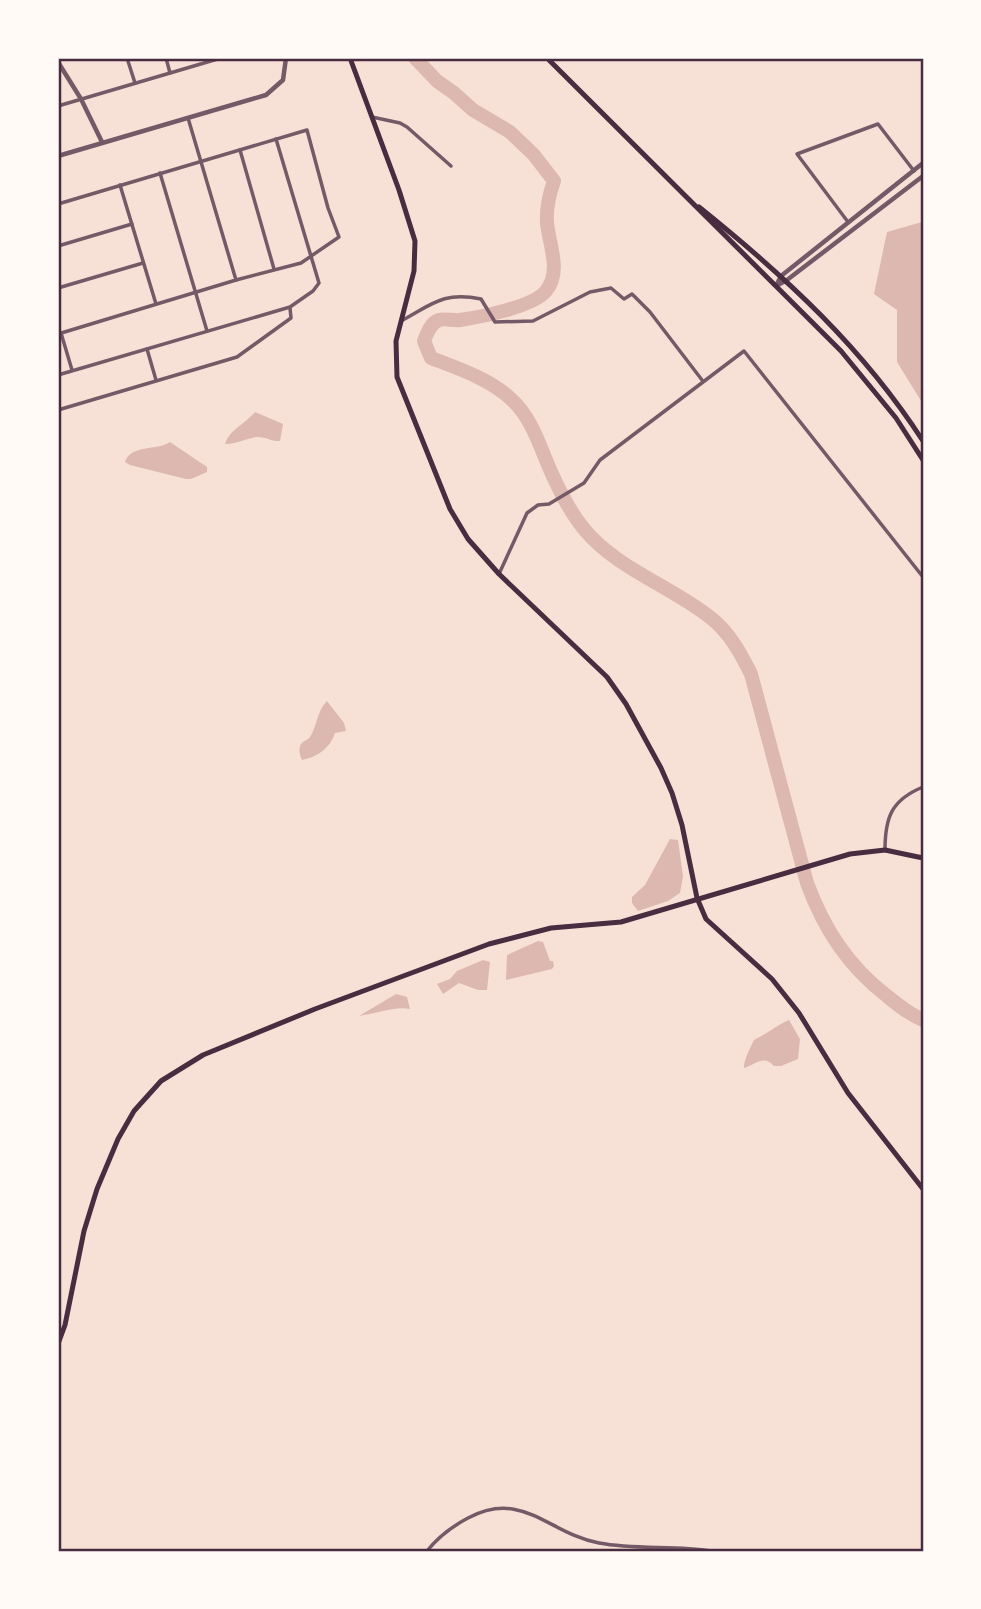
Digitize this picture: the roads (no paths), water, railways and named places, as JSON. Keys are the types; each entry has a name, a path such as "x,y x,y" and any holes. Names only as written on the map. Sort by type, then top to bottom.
{"main road":[{"path":"350,58 415,241 414,271 396,341 397,377 450,509 468,539 499,574 607,677 626,704 672,793 682,825 697,898 706,919 772,979 799,1013 848,1093 923,1189"},
{"path":"547,58 866,379 923,460"},
{"path":"686,196 784,278 851,344 905,412 923,441"},
{"path":"58,1344 65,1325 84,1231 100,1181 118,1139 134,1111 161,1081 203,1055 315,1009 489,944 551,928 621,922 849,854 885,850 923,858"}],"street":[{"path":"127,58 135,83"},
{"path":"166,58 170,73"},
{"path":"58,106 221,58"},
{"path":"58,156 266,95 283,80 286,58"},
{"path":"58,62 81,99 102,142"},
{"path":"372,117 407,127 451,166"},
{"path":"188,118 236,280"},
{"path":"848,222 797,154 878,124 914,171"},
{"path":"58,204 307,130 328,208 339,237 301,263 59,333 72,370"},
{"path":"58,374 289,307 313,291 318,283 276,139"},
{"path":"240,150 274,270"},
{"path":"776,286 848,222 923,163"},
{"path":"160,173 207,331"},
{"path":"784,278 923,176"},
{"path":"120,185 156,304"},
{"path":"58,246 132,224"},
{"path":"58,288 143,262"},
{"path":"401,321 439,300 452,296 481,299 495,322 533,321 590,292 611,288 624,299 632,294 650,312 702,380"},
{"path":"58,410 237,356 291,318 289,307"},
{"path":"146,348 156,380"},
{"path":"499,574 527,513 538,505 549,504 584,483 600,460 702,380 744,351 923,577"},
{"path":"885,850 886,823 892,810 904,797 923,788"},
{"path":"427,1551 447,1530 457,1524 484,1510 503,1507 527,1513 560,1530 600,1543 712,1551"}],"waterway":[{"path":"415,58 437,81 473,110 510,132 534,155 554,181 547,217 554,266 551,283 546,291 530,302 506,310 460,320 436,321 424,341 431,358 483,380 511,399 525,416 562,496 584,529 612,555 711,618 729,637 751,674 807,883 821,916 839,946 860,972 900,1006 923,1020"}]}
